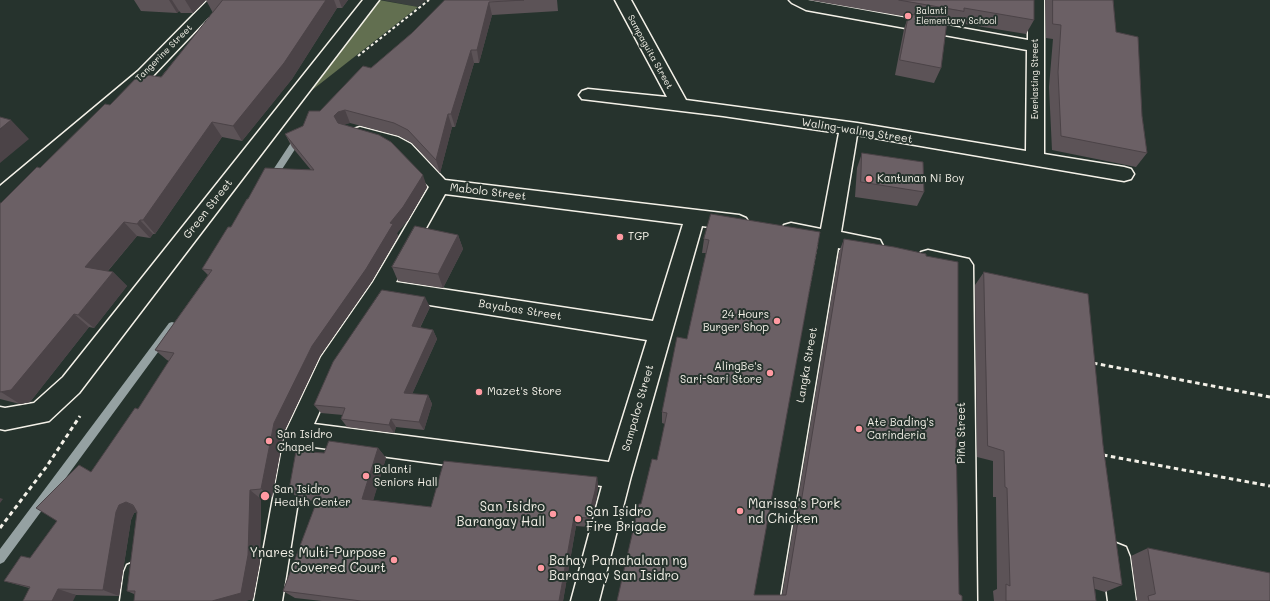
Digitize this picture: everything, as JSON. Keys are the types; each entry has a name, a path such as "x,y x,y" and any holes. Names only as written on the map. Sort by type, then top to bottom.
{"street":[{"name":"Tangerine Street","path":"0,197 144,75 217,0"},
{"name":"Green Street","path":"0,418 5,419 40,413 71,385 371,0"},
{"name":"Sampaguita Street","path":"623,0 679,104"},
{"path":"797,0 806,5 1035,46"},
{"name":"Everlasting Street","path":"1035,159 1036,0"},
{"name":"Waling-waling Street","path":"588,96 679,104 848,129 1124,174"},
{"name":"Langka Street","path":"765,601 848,129"},
{"path":"350,130 391,141 404,150 440,186"},
{"name":"Mabolo Street","path":"268,601 297,433 329,364 381,288 440,186 696,217 830,237 962,265"},
{"name":"Sampaloc Street","path":"585,601 618,476 660,332 696,217"},
{"name":"Piña Street","path":"962,265 963,601"},
{"name":"Bayabas Street","path":"381,288 660,332"},
{"path":"297,433 618,476"},
{"path":"1113,533 1122,601"}],"lane":[{"path":"130,601 136,557"}],"path":[{"path":"1093,363 1270,397"},
{"path":"1103,455 1270,486"},
{"path":"0,528 47,466"}],"shaded area":[{"path":"382,0 426,0 418,7"}],"green space":[{"path":"379,0 418,7 307,94"}],"building":[{"path":"223,0 326,0 284,63 233,126 212,122 143,220 140,220 137,224 124,222 85,267 113,272 78,315 74,314 11,390 0,392 0,203 37,167 40,168 105,104 110,105 140,74 161,77"},
{"path":"445,0 524,0 489,2 477,50 471,50 451,114 448,114 436,160 408,130 394,123 345,110 338,112 334,116 338,123 379,135 391,142 423,175 403,207 390,223 393,224 366,269 312,346 274,423 261,489 250,490 248,555 241,593 212,601 134,601 135,591 127,591 137,512 133,505 126,502 119,505 116,512 103,590 58,589 52,601 23,601 30,587 4,581 21,556 30,558 57,521 36,508 79,465 91,472 135,408 138,409 174,353 155,350 212,270 202,269 228,227 231,227 265,168 314,170 285,134 303,126 309,111 320,111 363,66 371,68 412,33"},
{"path":"899,0 1034,0 1034,20 964,8 964,11"},
{"path":"1053,0 1113,0 1116,32 1138,37 1142,116 1147,153 1061,136 1058,72 1061,25 1053,24"},
{"path":"909,14 947,21 941,68 900,60"},
{"path":"0,117 11,120 0,129"},
{"path":"862,153 923,162 924,192 861,182"},
{"path":"711,214 820,232 754,595 786,595 844,239 894,247 926,254 926,256 958,262 958,439 956,438 959,594 962,596 962,601 617,601 639,504 641,504 652,459 657,460 667,413 662,412 677,337 687,339 709,240 704,239"},
{"path":"415,226 458,235 438,274 392,267"},
{"path":"984,272 1088,294 1103,445 1122,585 1093,577 1096,601 1006,601 1006,584 1010,586 1007,488 1005,487 1004,451 988,446"},
{"path":"382,290 425,297 412,326 433,330 404,393 428,395 419,422 391,419 389,425 341,419 345,408 314,405 333,362"},
{"path":"329,441 378,448 362,499 431,507 444,461 597,477 588,518 574,517 559,601 361,601 283,591 320,493 289,490 296,451 324,453"},
{"path":"1148,548 1270,573 1270,601 1149,601 1148,596 1155,594"}],"waterway":[{"path":"272,178 299,137"},
{"path":"0,558 172,326"}],"place":[{"name":"Balanti Elementary School","path":"908,16"},
{"name":"Kantunan Ni Boy","path":"869,179"},
{"name":"TGP","path":"620,237"},
{"name":"24 Hours Burger Shop","path":"777,321"},
{"name":"AlingBe's Sari-Sari Store","path":"770,373"},
{"name":"Mazet's Store","path":"479,392"},
{"name":"Ate Bading's Carinderia","path":"859,429"},
{"name":"San Isidro Chapel","path":"269,441"},
{"name":"Balanti Seniors Hall","path":"366,476"},
{"name":"San Isidro Health Center","path":"265,496"},
{"name":"Marissa's Pork nd Chicken","path":"740,511"},
{"name":"San Isidro Barangay Hall","path":"553,514"},
{"name":"San Isidro Fire Brigade","path":"578,519"},
{"name":"Ynares Multi-Purpose Covered Court","path":"394,560"},
{"name":"Bahay Pamahalaan ng Barangay San Isidro","path":"541,568"}]}
